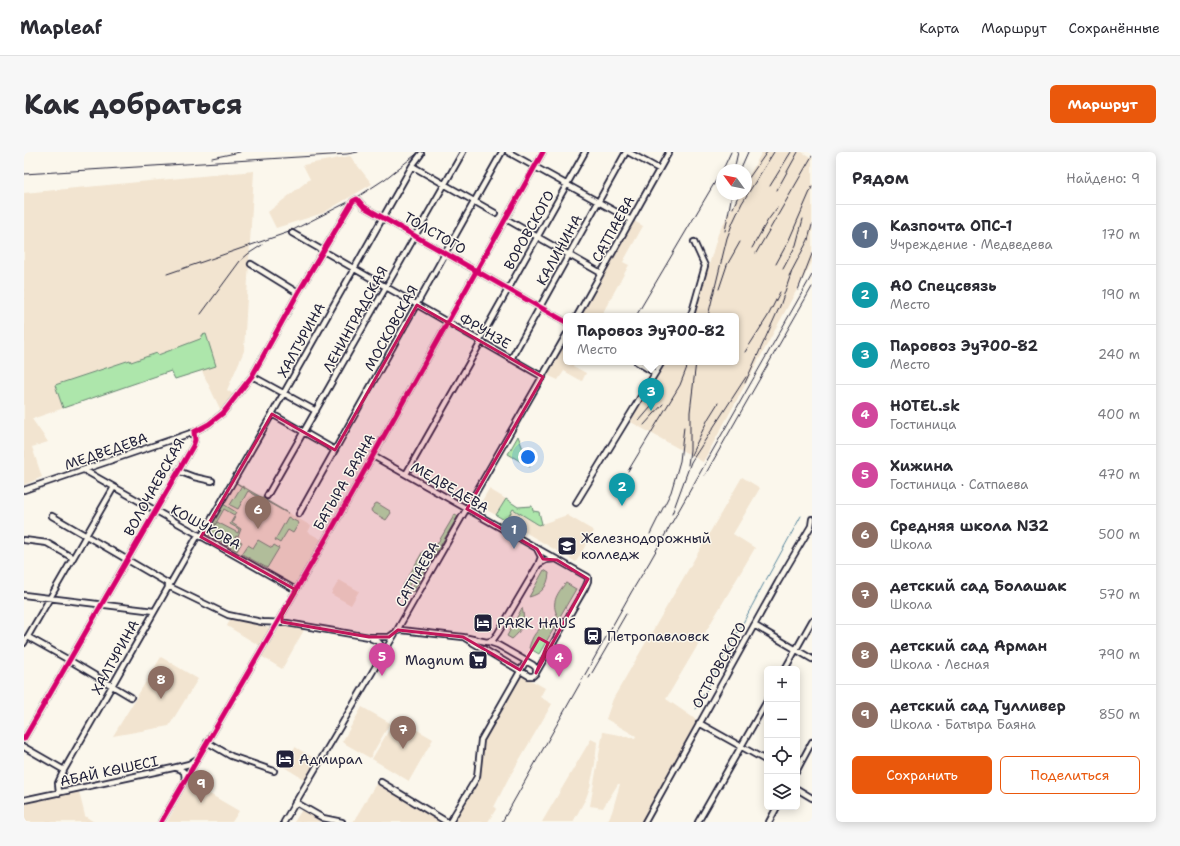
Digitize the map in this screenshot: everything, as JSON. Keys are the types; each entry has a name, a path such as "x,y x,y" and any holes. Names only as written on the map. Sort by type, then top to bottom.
{"street":[{"name":"ЛЕНИНГРАДСКАЯ","path":"267,496 463,152"},
{"name":"МОСКОВСКАЯ","path":"299,514 502,152"},
{"path":"508,152 630,220"},
{"name":"БАТЫРА БАЯНА","path":"161,822 373,456 543,152"},
{"name":"ВОРОВСКОГО","path":"406,474 585,152"},
{"path":"627,152 659,169"},
{"name":"КАЛИНИНА","path":"511,359 627,152"},
{"name":"САТПАЕВА","path":"579,313 669,152"},
{"name":"ХАЛТУРИНА","path":"59,793 58,784 64,770 112,685 169,585 272,414 353,269 420,154"},
{"path":"412,166 495,213"},
{"name":"ТОЛСТОГО","path":"357,200 364,207 509,288 563,320"},
{"name":"ВОЛОЧАЕВСКАЯ","path":"24,739 194,443 194,432 209,424 223,413 252,376 298,293 351,203 357,200"},
{"path":"506,219 601,273"},
{"name":"ФРУНЗЕ","path":"292,233 542,377"},
{"path":"692,313 705,266 694,242"},
{"path":"251,264 298,293"},
{"name":"САТПАЕВА","path":"284,822 377,662 387,648 563,340"},
{"path":"642,365 656,373"},
{"path":"576,503 660,365"},
{"path":"252,376 316,411"},
{"path":"272,414 335,450"},
{"name":"МЕДВЕДЕВА","path":"24,490 194,432"},
{"name":"МЕДВЕДЕВА","path":"373,456 587,577 588,579 585,588 536,673"},
{"name":"КОШУКОВА","path":"84,470 296,590"},
{"path":"178,471 194,477 212,481"},
{"path":"24,642 114,487"},
{"path":"52,516 169,585 228,615 262,622 287,623"},
{"name":"ОСТРОВСКОГО","path":"644,822 754,625 812,526 812,520"},
{"path":"24,540 47,543 73,558"},
{"path":"487,642 494,638 498,633 538,565 541,557 537,548"},
{"path":"538,565 546,560 557,560"},
{"path":"24,595 154,611"},
{"path":"282,614 281,621 287,623 369,637 390,637 401,630 463,637 487,642 501,647 536,667 536,673 530,676 463,637"},
{"path":"787,666 812,621"},
{"path":"754,625 812,659"},
{"path":"498,633 497,640 501,647"},
{"path":"28,637 70,660 131,697"},
{"path":"369,637 379,642 382,646 377,662"},
{"path":"380,638 387,641 387,648"},
{"path":"450,822 476,777 481,740 526,661"},
{"path":"698,822 766,702"},
{"path":"699,723 764,759"},
{"path":"207,742 231,756 274,771"},
{"path":"800,764 812,742"},
{"path":"24,747 64,770"},
{"name":"АБАЙ КӨШЕСІ","path":"24,800 173,768 189,764 198,758"},
{"path":"173,768 184,771 184,783"},
{"path":"381,782 446,822"},
{"path":"800,792 812,798"},
{"path":"295,802 323,818 342,822"},
{"path":"769,822 775,810"}],"highlighted area":[{"path":"417,305 543,377 467,509 537,549 543,559 557,560 588,579 536,673 548,643 539,638 520,670 463,637 398,630 389,637 369,637 282,622 282,615 296,590 201,537 272,414 335,450"}],"shaded area":[{"path":"762,152 802,152 812,158 812,262 703,462 629,421 663,365 739,365 739,313 694,313 718,234 736,200 752,200 752,170"},
{"path":"350,156 372,184 323,213 276,228 268,212 310,179 303,165"},
{"path":"254,171 244,351 227,390 235,395 221,411 202,371 175,379 171,371 32,419 48,442 32,447 42,477 24,485 24,193"},
{"path":"634,221 643,226 623,262 629,265 603,313 582,313"},
{"path":"563,346 563,365 574,365 586,373 582,381 564,371 558,380 547,375"},
{"path":"742,477 760,488 733,534 755,548 666,699 698,721 642,822 607,822 612,812 620,784 618,784 603,808 590,806 603,732 635,738 636,736 606,719 613,699"},
{"path":"235,481 311,526 308,532 322,540 295,586 204,535"},
{"path":"489,489 506,499 496,515 479,506"},
{"name":"Железнодорожный колледж","path":"513,509 539,525 567,515 594,531 576,562 506,521"},
{"path":"339,580 359,591 351,605 331,594"},
{"path":"231,618 270,628 260,646 227,626"},
{"path":"279,626 304,630 282,669 261,656"},
{"path":"161,657 198,679 169,726 113,736"},
{"path":"520,674 545,688 540,697 552,704 507,781 494,807 496,809 488,822 453,822 478,778 483,740"},
{"path":"362,707 390,723 370,758 342,742"},
{"path":"396,718 433,739 409,781 372,759"},
{"path":"591,739 597,742 595,764 586,798 573,822 542,822"},
{"path":"295,747 317,760 305,780 284,767"},
{"path":"189,782 239,811 232,822 167,822"},
{"path":"377,782 444,822 353,822"},
{"path":"79,792 85,816 94,822 24,822 24,804"},
{"path":"303,808 323,820 331,822 294,822"}],"green space":[{"path":"206,334 216,366 175,379 171,371 63,408 55,385 130,360 131,362 157,353 158,355 200,339 202,335"},
{"path":"518,436 530,467 508,454"},
{"path":"235,482 288,513 248,491 238,509 230,505 241,487 245,489"},
{"path":"506,499 518,507 532,506 533,511 539,512 542,524 539,525 513,509 506,521 496,515"},
{"path":"377,503 390,511 391,513 386,520 372,512 371,510"},
{"path":"223,504 236,512 234,515 224,509 211,532 217,522 238,533 239,529 230,524 235,517 232,523 241,529 238,537 236,536 235,538 242,542 237,551 206,533"},
{"path":"455,514 458,516 413,592 410,590"},
{"path":"288,517 299,523 293,533 288,530 280,543 275,540"},
{"path":"258,540 272,548 274,545 279,548 267,568 242,554 248,545 253,548"},
{"path":"423,551 428,554 407,589 403,586"},
{"path":"544,570 549,573 545,586 540,592 529,597"},
{"path":"566,583 576,589 559,618 555,609 555,600 559,591"},
{"path":"522,608 524,617 521,629 512,639 507,636"},
{"path":"548,624 556,625 539,654 529,648 530,644 538,631"}],"waterway":[{"path":"766,580 801,516"},
{"path":"743,623 764,583"},
{"path":"696,709 741,626"}],"railway":[{"path":"212,158 240,152"},
{"path":"24,174 347,154 358,152"},
{"path":"167,274 289,232 356,198 385,179 419,152"},
{"path":"638,313 725,165 731,152"},
{"path":"735,164 738,152"},
{"path":"743,164 748,152"},
{"path":"752,173 767,152"},
{"path":"709,313 727,238 733,222 742,203 774,152"},
{"path":"770,186 791,152"},
{"path":"777,190 798,152"},
{"path":"756,253 812,156"},
{"path":"776,264 789,240 812,187"},
{"path":"725,231 731,200"},
{"path":"733,208 736,200"},
{"path":"752,248 768,220 777,208"},
{"path":"783,269 796,245 803,219"},
{"path":"789,276 808,240 812,225"},
{"path":"719,289 727,265 740,242"},
{"path":"201,314 240,261 262,245"},
{"path":"798,290 812,254"},
{"path":"745,383 780,306 792,271"},
{"path":"502,822 812,275"},
{"path":"705,475 812,287"},
{"path":"745,352 768,316 780,292"},
{"path":"628,471 680,385 688,365"},
{"path":"688,465 690,450 690,412 696,365"},
{"path":"672,514 691,462 746,377"},
{"path":"639,421 657,400"},
{"path":"691,455 708,419 718,403"},
{"path":"644,425 663,404"},
{"path":"650,534 671,492 680,461 684,427"},
{"path":"589,678 626,614"}],"cycle path":[{"path":"161,822 334,525 543,152"},
{"path":"24,739 193,446 195,440 194,432 209,424 223,413 252,376 298,293 353,201 357,199 364,207 563,320"}],"place":[{"name":"Паровоз Эу700-82","path":"651,411"},
{"name":"АО Спецсвязь","path":"622,506"},
{"name":"Средняя школа N32","path":"258,529"},
{"name":"Железнодорожный колледж","path":"567,546"},
{"name":"Казпочта ОПС-1","path":"514,549"},
{"name":"PARK HAUS","path":"483,623"},
{"name":"Петропавловск","path":"593,636"},
{"name":"Magnum","path":"478,660"},
{"name":"Хижина","path":"382,676"},
{"name":"HOTEL.sk","path":"559,677"},
{"name":"детский сад Арман","path":"161,699"},
{"name":"детский сад Болашак","path":"403,749"},
{"name":"Адмирал","path":"285,759"},
{"name":"детский сад Гулливер","path":"201,803"}]}
